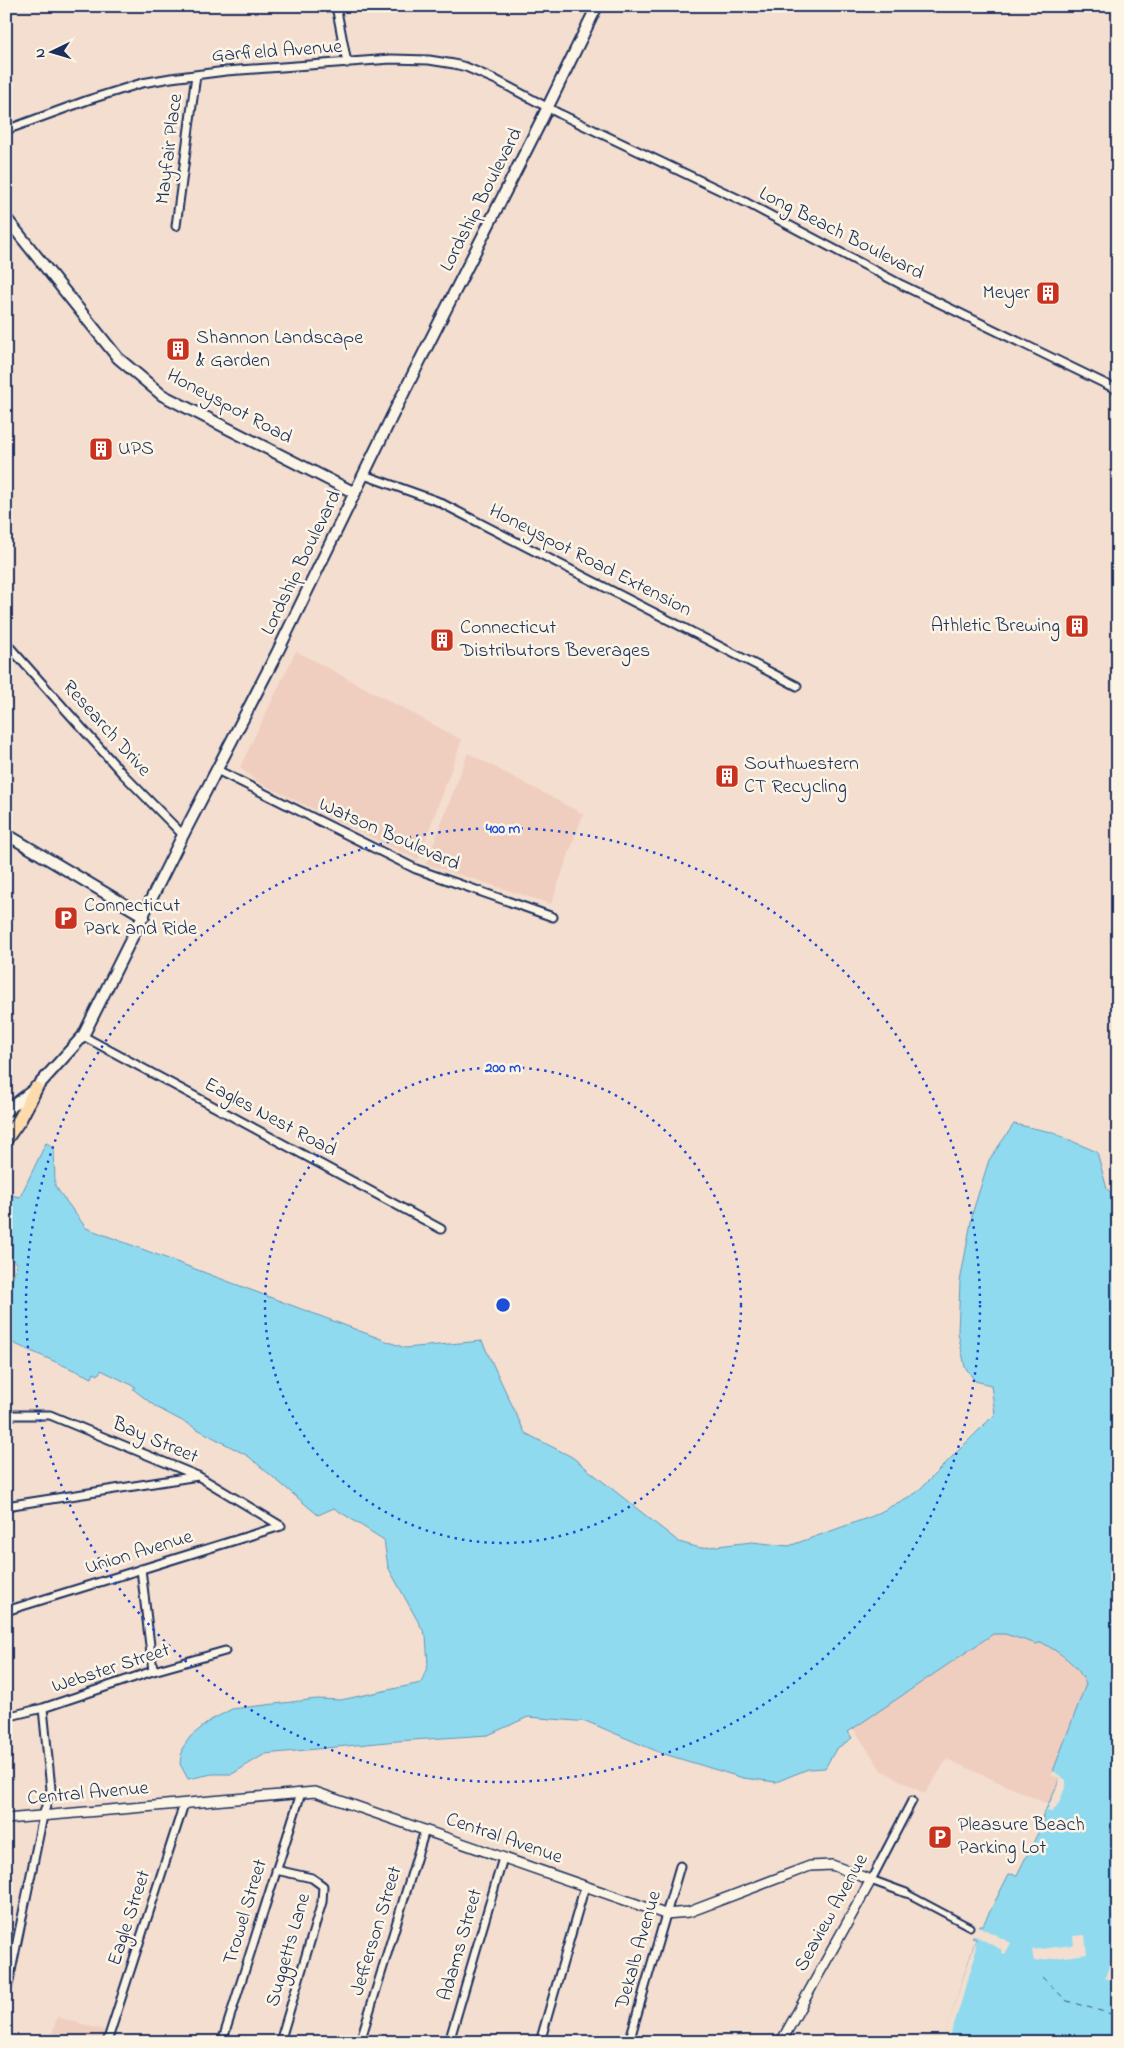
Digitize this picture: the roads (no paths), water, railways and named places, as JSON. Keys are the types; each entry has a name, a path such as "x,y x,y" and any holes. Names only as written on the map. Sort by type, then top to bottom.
{"highway":[{"path":"6,1139 20,1119 36,1088"}],"main road":[{"name":"Lordship Boulevard","path":"6,1111 36,1088 83,1036 183,835 277,653 548,108 596,6"},
{"name":"Honeyspot Road","path":"6,218 118,358 162,395 355,493"},
{"path":"6,834 144,916"}],"street":[{"path":"336,6 347,63"},
{"name":"Garfield Avenue","path":"6,130 88,100 142,83 196,75 406,59 454,64 496,80 548,108"},
{"name":"Mayfair Place","path":"176,226 196,75"},
{"name":"Long Beach Boulevard","path":"548,108 747,203 902,285 1118,390"},
{"name":"Honeyspot Road Extension","path":"364,475 438,501 797,686"},
{"name":"Research Drive","path":"6,643 122,772 183,835"},
{"name":"Watson Boulevard","path":"216,770 416,869 553,917"},
{"name":"Eagles Nest Road","path":"83,1036 441,1229"},
{"name":"Bay Street","path":"6,1415 50,1415 198,1476 281,1526"},
{"path":"6,1506 198,1476"},
{"name":"Union Avenue","path":"6,1611 281,1526"},
{"path":"140,1569 152,1671"},
{"name":"Webster Street","path":"6,1717 44,1708 152,1671 225,1651"},
{"path":"6,1995 43,1816 51,1789 44,1708"},
{"name":"Central Avenue","path":"6,1819 315,1792 666,1914 689,1912 810,1866 832,1865 906,1893 970,1927"},
{"name":"Trowel Street","path":"222,2042 301,1793"},
{"name":"Seaview Avenue","path":"781,2042 912,1801"},
{"name":"Eagle Street","path":"107,2042 184,1804"},
{"name":"Jefferson Street","path":"360,2042 425,1830"},
{"name":"Adams Street","path":"450,2042 503,1858"},
{"name":"Dekalb Avenue","path":"629,2042 680,1866"},
{"name":"Suggetts Lane","path":"276,1870 312,1878 323,1886 322,1902 280,2042"},
{"path":"540,2042 585,1886"}],"water":[{"path":"1014,1124 1051,1132 1097,1152 1107,1189 1118,1199 1118,2042 943,2042 976,1939 972,1938 979,1925 983,1925 1009,1874 1017,1875 1045,1819 1042,1818 1060,1779 1052,1774 1086,1684 1073,1665 1041,1642 1037,1644 1005,1634 993,1634 848,1732 852,1738 836,1749 825,1768 808,1769 776,1782 743,1778 661,1753 588,1722 528,1717 488,1735 397,1741 265,1754 232,1774 212,1774 188,1779 180,1764 182,1749 190,1737 211,1720 232,1709 317,1699 341,1700 421,1683 428,1665 426,1636 388,1567 384,1540 334,1508 318,1515 248,1456 156,1407 133,1389 136,1387 101,1370 98,1375 94,1373 92,1378 6,1340 6,1297 17,1263 6,1256 6,1194 20,1197 46,1143 54,1147 55,1186 86,1228 405,1348 482,1341 525,1433 572,1457 679,1542 700,1548 752,1542 789,1546 873,1516 916,1493 995,1414 991,1385 975,1381 965,1367 958,1333 960,1282 973,1211 989,1160"}],"place":[{"name":"Meyer","path":"1048,293"},
{"name":"Shannon Landscape & Garden","path":"178,349"},
{"name":"UPS","path":"101,449"},
{"name":"Athletic Brewing","path":"1077,626"},
{"name":"Connecticut Distributors Beverages","path":"442,640"},
{"name":"Southwestern CT Recycling","path":"727,776"},
{"name":"Connecticut Park and Ride","path":"66,918"},
{"name":"Pleasure Beach Parking Lot","path":"940,1837"}]}
